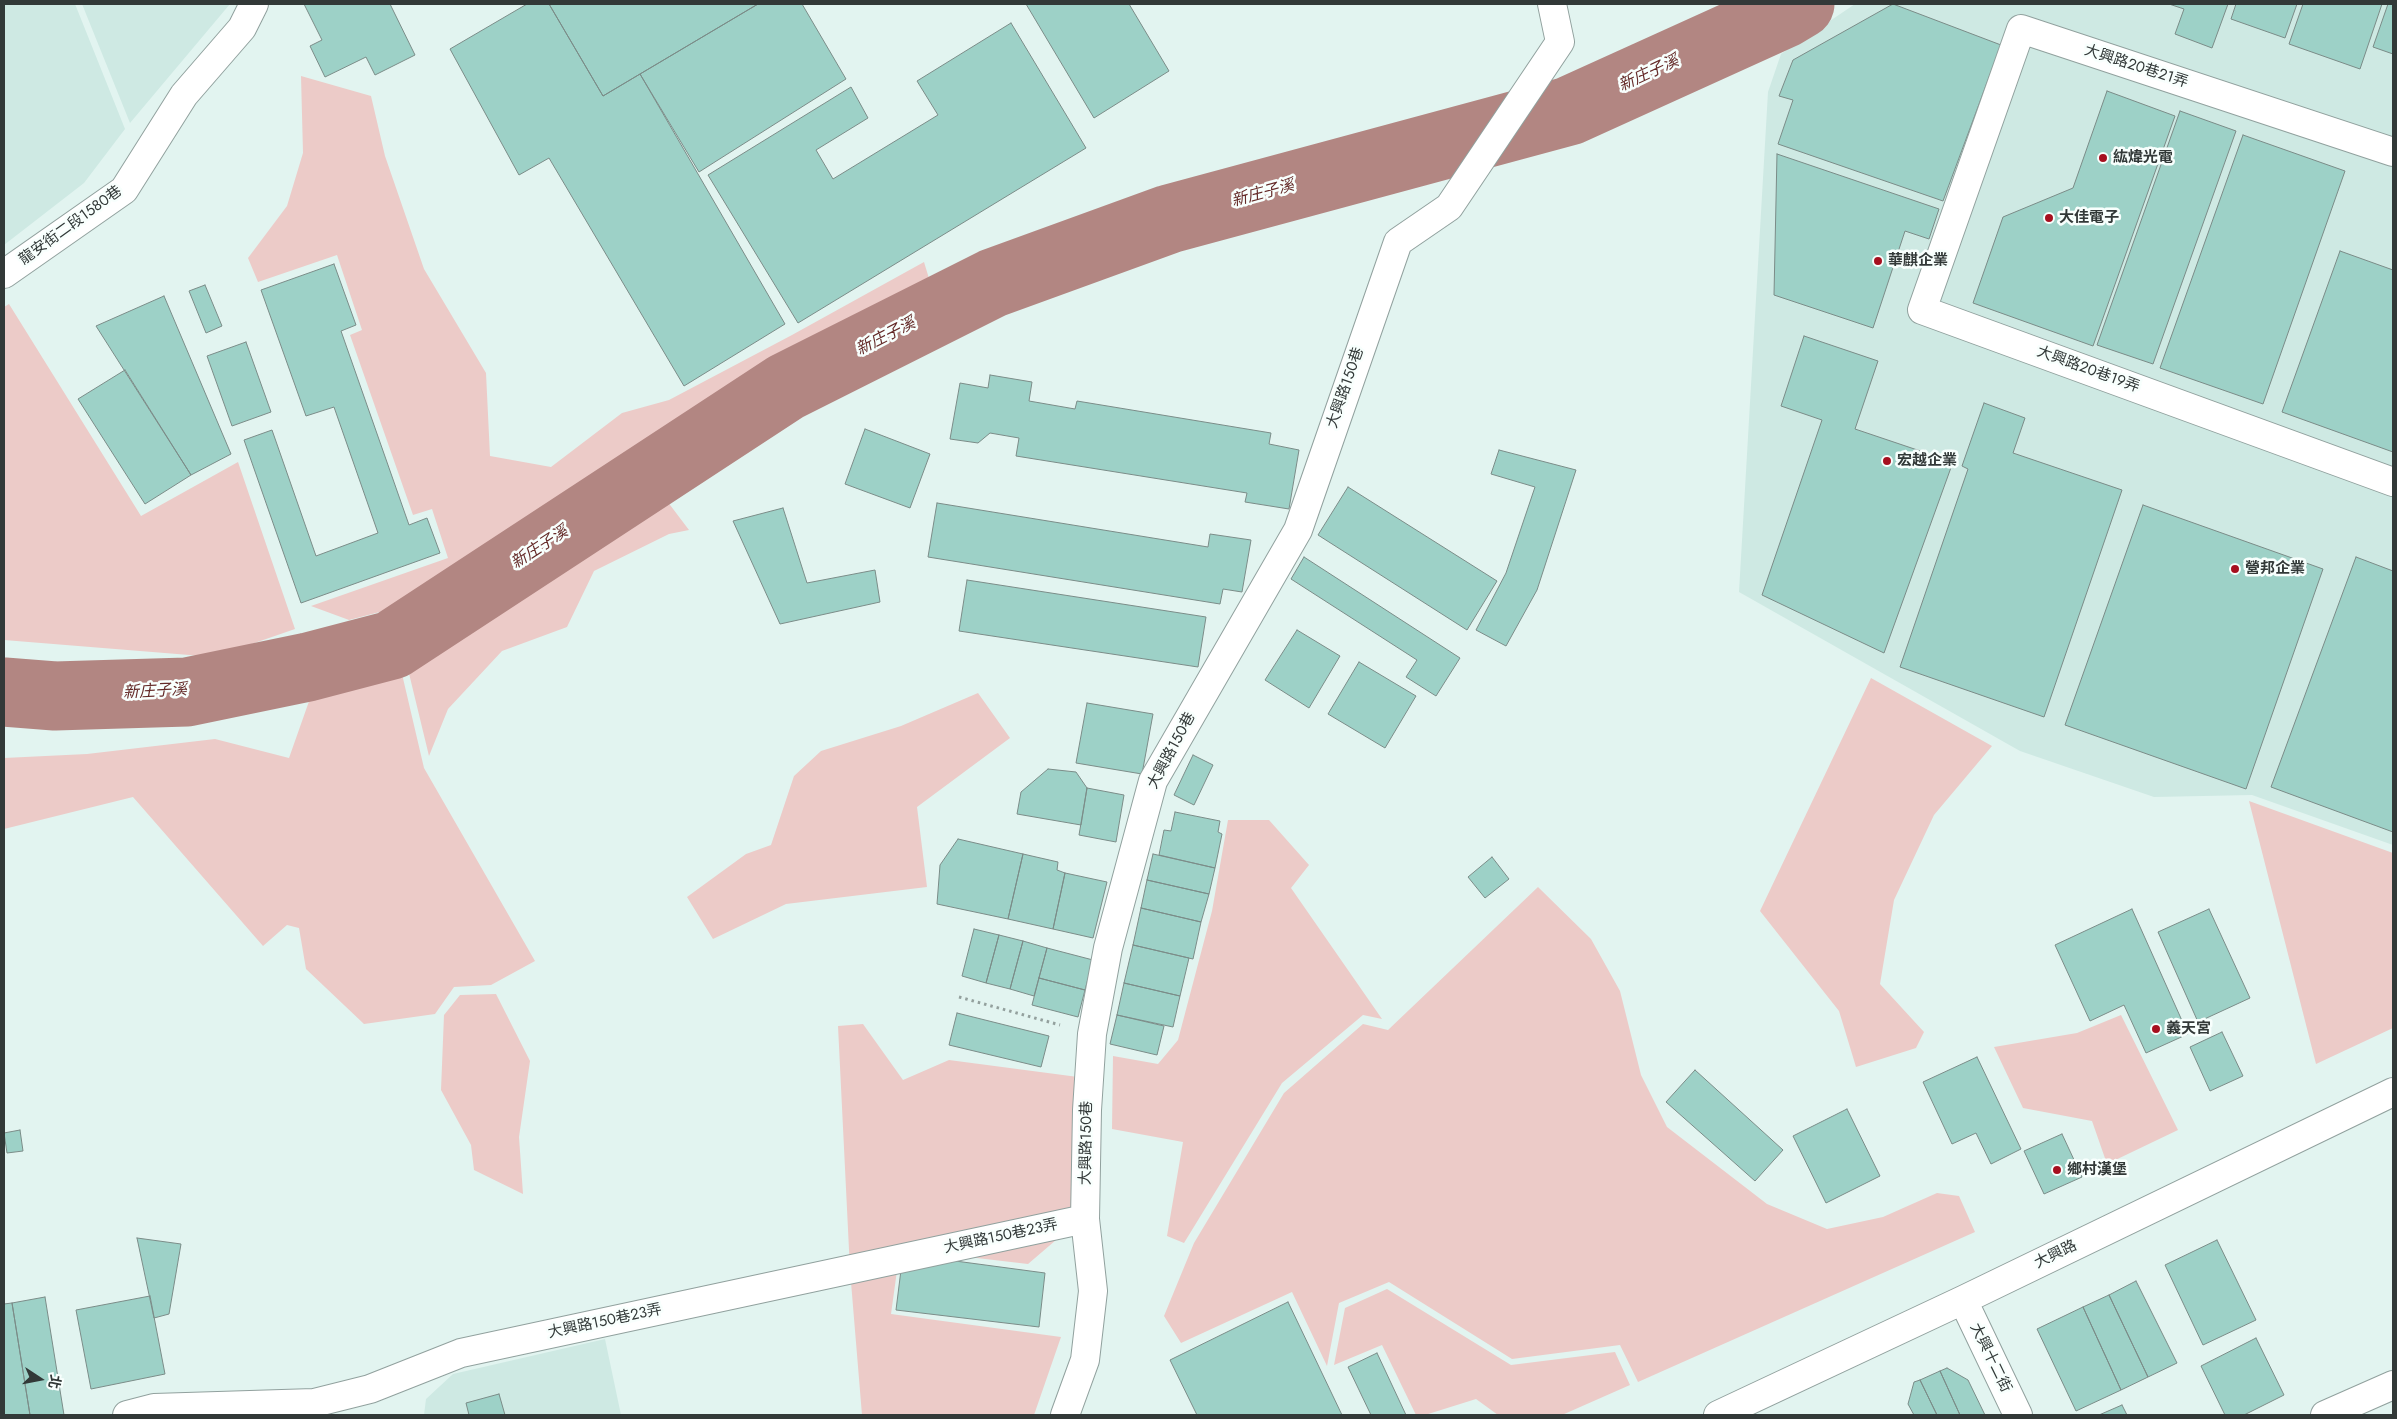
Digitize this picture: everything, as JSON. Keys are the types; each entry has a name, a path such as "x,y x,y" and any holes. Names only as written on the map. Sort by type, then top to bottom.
{"street":[{"name":"龍安街二段1580巷","path":"4,274 124,190 184,95 242,28 254,4"},
{"name":"大興路150巷","path":"1064,1415 1085,1360 1092,1291 1085,1219 1087,1110 1095,1010 1108,948 1153,781 1298,530 1398,242 1449,206 1560,42 1552,4"},
{"name":"大興路20巷21弄","path":"1972,170 2021,29 2393,152"},
{"name":"大興路20巷19弄","path":"1972,170 1922,310 2393,482"},
{"name":"大興路","path":"1718,1415 1963,1300 2393,1092"},
{"name":"大興路150巷23弄","path":"127,1415 154,1408 314,1403 370,1389 461,1353 1085,1219"},
{"name":"大興十二街","path":"1963,1300 2018,1415"},
{"path":"2325,1415 2393,1385"}],"path":[{"path":"958,997 1050,1023"}],"shaded area":[{"path":"4,4 75,4 125,129 84,183 4,245"},
{"path":"82,4 230,4 130,123"},
{"path":"1855,4 2393,4 2393,845 2252,795 2154,797 2020,751 1739,592 1768,92 1781,54"},
{"path":"301,76 371,96 385,156 424,269 486,373 490,456 551,467 622,413 669,400 924,262 931,285 688,421 528,537 463,577 395,608 349,620 311,606 448,558 432,509 413,515 350,335 362,330 337,255 258,282 248,258 287,206 303,153"},
{"path":"9,304 141,516 238,462 295,629 214,657 4,640 4,307"},
{"path":"661,493 689,530 669,534 594,571 567,627 502,651 448,709 429,756 406,661 584,550"},
{"path":"402,674 424,768 535,961 491,985 454,987 435,1014 364,1024 306,969 299,928 287,925 263,946 133,797 4,829 4,758 87,754 215,739 289,758 313,690"},
{"path":"1871,678 1992,746 1934,815 1894,900 1880,984 1924,1032 1916,1048 1856,1067 1839,1011 1760,911"},
{"path":"978,693 1010,738 917,807 927,887 786,904 713,939 687,897 746,854 771,845 794,776 821,751 901,726"},
{"path":"2249,801 2393,853 2393,1028 2316,1064"},
{"path":"1228,820 1269,820 1309,865 1291,888 1382,1019 1363,1015 1282,1083 1184,1243 1167,1236 1183,1142 1112,1129 1113,1056 1158,1064 1178,1040 1212,911"},
{"path":"1538,887 1591,939 1620,991 1641,1075 1667,1127 1767,1204 1827,1229 1883,1217 1937,1193 1959,1196 1975,1232 1638,1382 1620,1345 1512,1359 1389,1282 1339,1303 1327,1366 1292,1292 1181,1343 1164,1316 1194,1243 1284,1093 1363,1024 1388,1030"},
{"path":"496,994 530,1061 519,1137 523,1194 474,1170 471,1145 441,1090 444,1015 460,995"},
{"path":"2121,1015 2178,1130 2107,1164 2092,1121 2023,1108 1994,1047 2077,1033"},
{"path":"863,1024 903,1080 949,1060 1078,1077 1070,1228 1028,1264 900,1249 891,1314 1061,1337 1034,1415 862,1415 850,1270 838,1026"},
{"path":"1387,1289 1511,1365 1615,1352 1630,1385 1562,1415 1498,1415 1476,1399 1425,1415 1416,1415 1382,1345 1334,1365 1345,1308"},
{"path":"605,1339 621,1415 424,1415 426,1399 453,1374"}],"building":[{"path":"304,4 390,4 415,55 375,75 366,57 325,77 310,46 322,40"},
{"path":"527,4 549,4 603,96 640,74 785,324 684,386 549,158 519,175 450,49"},
{"path":"549,4 758,4 603,96"},
{"path":"758,4 802,4 846,79 699,172 640,74"},
{"path":"1026,4 1129,4 1169,71 1094,118"},
{"path":"1893,4 2001,45 1943,201 1778,144 1793,100 1779,96 1793,60"},
{"path":"2169,4 2228,4 2212,48 2175,34 2184,9"},
{"path":"2236,4 2297,4 2285,38 2231,19"},
{"path":"2303,4 2382,4 2360,69 2289,44"},
{"path":"2388,4 2393,4 2393,54 2373,47"},
{"path":"1011,23 1086,148 798,323 708,175 851,87 868,118 816,150 833,179 938,115 917,81"},
{"path":"2107,91 2175,116 2093,346 1973,303 2003,217 2073,188"},
{"path":"2180,111 2236,131 2153,364 2097,345"},
{"path":"2243,135 2345,171 2263,404 2160,368"},
{"path":"1777,154 1939,209 1929,239 1905,231 1873,328 1774,295"},
{"path":"2340,251 2393,270 2393,452 2282,412"},
{"path":"334,264 356,325 341,331 409,525 427,518 440,553 301,603 244,440 272,430 316,556 378,533 334,407 306,416 261,290"},
{"path":"205,285 222,326 206,333 189,291"},
{"path":"164,296 231,454 191,475 96,326"},
{"path":"1804,336 1878,361 1855,429 1953,462 1884,653 1762,595 1822,420 1781,406"},
{"path":"246,342 271,412 232,426 207,356"},
{"path":"125,370 191,475 145,504 78,399"},
{"path":"990,375 1032,382 1029,401 1075,409 1077,401 1271,433 1269,444 1299,450 1289,509 1245,502 1247,493 1016,456 1019,438 990,433 978,443 950,439 960,383 988,388"},
{"path":"1984,403 2025,418 2013,453 2122,490 2044,717 1900,667 1968,469 1962,466"},
{"path":"865,429 930,454 910,508 845,484"},
{"path":"1499,450 1576,470 1537,590 1506,646 1476,630 1506,573 1535,487 1491,474"},
{"path":"1348,487 1497,581 1467,630 1318,535"},
{"path":"937,503 1208,547 1210,534 1251,540 1242,592 1223,589 1220,604 928,557"},
{"path":"2143,505 2323,569 2246,789 2065,725"},
{"path":"783,508 807,583 875,570 880,602 780,624 733,521"},
{"path":"1304,557 1460,658 1436,696 1406,677 1417,660 1291,579"},
{"path":"2356,557 2393,571 2393,832 2271,787"},
{"path":"967,580 1206,617 1198,667 959,631"},
{"path":"1297,630 1340,656 1309,708 1265,680"},
{"path":"1359,662 1416,696 1385,748 1328,714"},
{"path":"1087,703 1153,714 1142,774 1076,763"},
{"path":"1193,755 1213,765 1194,805 1174,795"},
{"path":"1048,769 1076,772 1087,788 1081,825 1017,814 1021,792"},
{"path":"1087,788 1124,795 1116,842 1079,835"},
{"path":"1175,812 1220,821 1218,832 1222,834 1215,868 1159,855 1164,830 1171,831"},
{"path":"958,839 1023,854 1008,919 937,904 940,865"},
{"path":"1023,854 1058,862 1057,870 1065,873 1053,929 1008,919"},
{"path":"1153,854 1215,868 1209,894 1147,880"},
{"path":"1492,857 1509,879 1485,898 1468,877"},
{"path":"1065,873 1107,882 1093,938 1053,929"},
{"path":"1147,880 1209,894 1201,922 1141,908"},
{"path":"1141,908 1201,922 1193,959 1133,945"},
{"path":"2132,909 2188,1034 2146,1053 2124,1005 2090,1021 2055,945"},
{"path":"2209,909 2250,998 2198,1022 2158,932"},
{"path":"974,929 999,935 986,983 962,976"},
{"path":"999,935 1023,941 1010,989 986,983"},
{"path":"1023,941 1047,948 1034,996 1010,989"},
{"path":"1133,945 1189,958 1180,996 1124,983"},
{"path":"1047,948 1093,960 1085,990 1039,978"},
{"path":"1039,978 1085,990 1078,1017 1032,1005"},
{"path":"1124,983 1180,996 1173,1027 1117,1015"},
{"path":"957,1013 1049,1036 1041,1067 949,1045"},
{"path":"1117,1015 1164,1026 1157,1055 1110,1044"},
{"path":"2222,1032 2243,1076 2210,1091 2190,1047"},
{"path":"1977,1057 2021,1149 1991,1164 1976,1133 1952,1144 1923,1082"},
{"path":"1695,1070 1783,1150 1755,1181 1666,1102"},
{"path":"1847,1109 1880,1176 1826,1203 1793,1136"},
{"path":"20,1130 23,1151 7,1153 4,1133"},
{"path":"2062,1134 2082,1177 2044,1194 2024,1151"},
{"path":"137,1238 181,1244 169,1314 154,1318"},
{"path":"2217,1240 2256,1320 2203,1345 2165,1265"},
{"path":"903,1254 1045,1273 1039,1327 896,1310"},
{"path":"2136,1281 2177,1363 2148,1377 2109,1295"},
{"path":"2109,1295 2148,1377 2121,1390 2083,1307"},
{"path":"150,1296 165,1374 91,1389 76,1310"},
{"path":"45,1297 64,1415 30,1415 12,1303"},
{"path":"1288,1302 1342,1415 1197,1415 1170,1360"},
{"path":"12,1303 30,1415 4,1415 4,1304"},
{"path":"2083,1307 2121,1390 2076,1411 2037,1329"},
{"path":"2256,1338 2284,1395 2244,1415 2225,1415 2201,1366"},
{"path":"1377,1353 1406,1415 1371,1415 1348,1367"},
{"path":"1947,1368 1968,1380 1985,1415 1960,1415 1940,1371"},
{"path":"1940,1371 1960,1415 1937,1415 1920,1380"},
{"path":"1920,1380 1937,1415 1914,1415 1908,1404 1914,1382"},
{"path":"499,1394 505,1415 469,1415 466,1403"},
{"path":"2122,1405 2127,1415 2099,1415"}],"waterway":[{"name":"新庄子溪","path":"4,692 55,696 187,692 308,667 392,645 786,387 993,283 1169,219 1569,111 1785,13 1800,4"}],"place":[{"name":"紘煒光電","path":"2103,158"},
{"name":"大佳電子","path":"2049,218"},
{"name":"華麒企業","path":"1878,261"},
{"name":"宏越企業","path":"1887,461"},
{"name":"營邦企業","path":"2235,569"},
{"name":"義天宮","path":"2156,1029"},
{"name":"鄉村漢堡","path":"2057,1170"}]}
